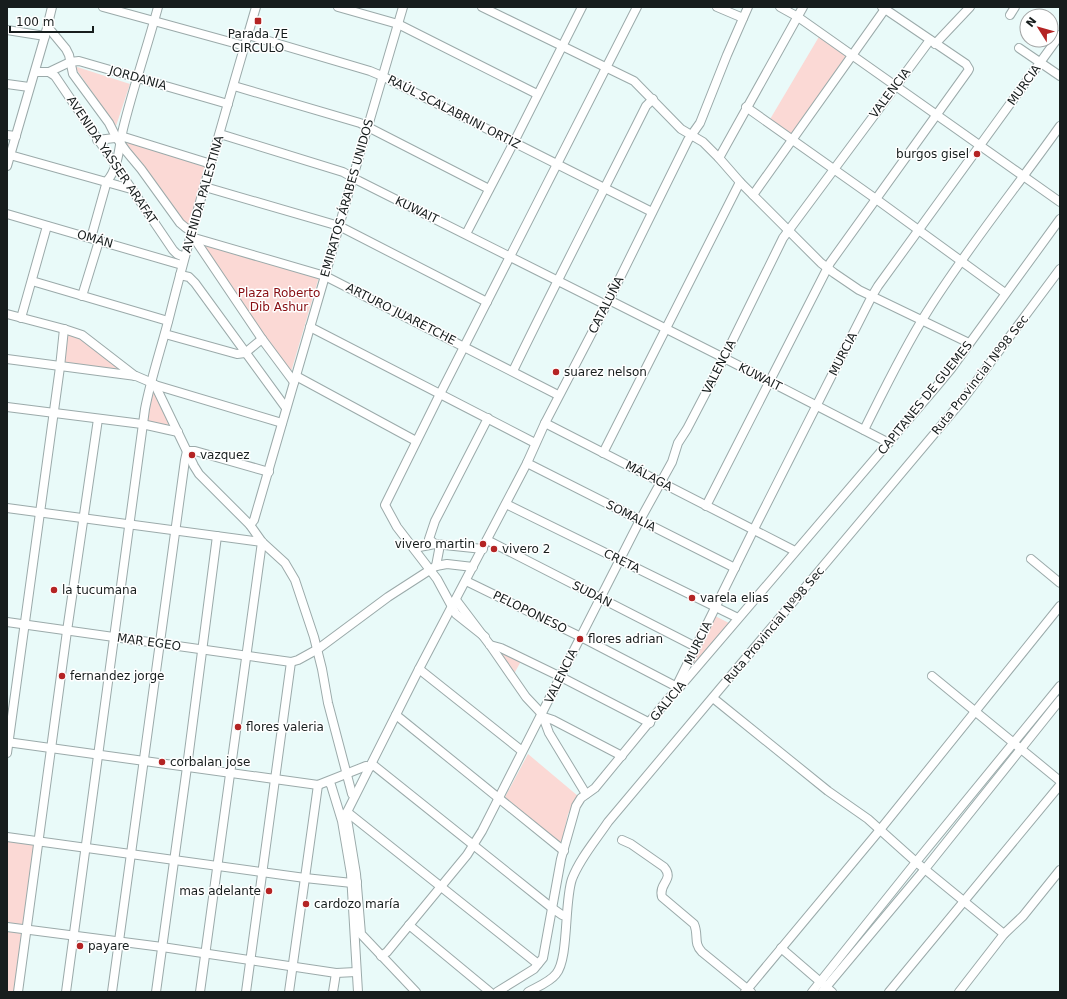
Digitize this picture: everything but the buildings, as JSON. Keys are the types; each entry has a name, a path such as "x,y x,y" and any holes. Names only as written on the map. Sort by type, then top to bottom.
{"street":[{"path":"7,166 10,155 11,135 35,72 52,7"},
{"path":"103,7 245,46"},
{"path":"82,296 107,181 111,176 115,165 119,139 158,7"},
{"name":"AVENIDA PALESTINA","path":"66,992 142,424 183,261 192,235 256,7"},
{"path":"338,7 398,24 537,94"},
{"name":"EMIRATOS ÁRABES UNIDOS","path":"250,525 254,520 269,472 367,126 403,7"},
{"path":"482,7 634,81 681,129 703,142 740,182 828,268 859,290 969,343"},
{"path":"466,234 582,7"},
{"path":"586,794 549,733 543,716 526,697 485,637 454,603 437,579 433,568 397,527 385,505 605,67 637,7"},
{"path":"717,7 743,18"},
{"name":"CATALUÑA","path":"370,765 483,549 527,463 535,442 558,395 607,302 691,135 702,117 726,55 748,7"},
{"path":"780,7 798,17 1060,202"},
{"path":"719,158 803,7"},
{"name":"VALENCIA","path":"381,956 387,952 474,845 522,752 543,716 561,676 640,520 672,462 678,443 687,429 724,358 783,238 895,86 932,42 970,7"},
{"path":"1010,15 1015,7"},
{"path":"706,506 830,262 969,69 966,64 884,8 852,56 753,195"},
{"name":"AVENIDA YASSER ARAFAT","path":"47,26 66,49 73,74 180,222 192,235 262,339 295,379"},
{"path":"7,30 45,36"},
{"name":"MURCIA","path":"678,688 696,647 735,568 872,296 1060,34"},
{"name":"RAÚL SCALABRINI ORTIZ","path":"248,35 370,71 382,76 652,212"},
{"path":"1019,48 1060,76"},
{"name":"JORDANIA","path":"70,62 79,61 228,104"},
{"path":"35,72 49,72 70,62"},
{"name":"AVENIDA YASSER ARAFAT","path":"49,72 55,76 173,250 183,261"},
{"path":"7,84 29,87"},
{"path":"234,86 360,122 489,189"},
{"path":"513,371 557,280 646,106 653,99"},
{"path":"746,107 1005,293"},
{"path":"864,430 907,344 922,320 961,262 1060,126"},
{"name":"KUWAIT","path":"220,134 343,172 557,280 666,329 889,443"},
{"path":"98,140 119,139 211,164"},
{"path":"10,155 107,181 131,189"},
{"path":"603,453 740,182"},
{"path":"205,187 339,226 487,302"},
{"name":"OMÁN","path":"7,214 95,240 183,261"},
{"name":"CAPITANES DE GUEMES","path":"795,551 951,369 1060,219"},
{"path":"20,318 47,226"},
{"name":"ARTURO JUARETCHE","path":"192,235 325,276 558,395"},
{"name":"Ruta Provincial Nº98 Sec","path":"528,992 551,979 559,970 563,958 566,916 572,879 579,864 620,807 961,402 1060,269"},
{"path":"180,275 189,277 195,283 286,408"},
{"path":"32,281 168,321"},
{"path":"7,314 64,329 86,338 136,376 152,383 282,423"},
{"path":"310,327 535,442"},
{"path":"7,753 64,329"},
{"path":"165,334 237,354 245,353 262,339"},
{"path":"7,359 136,376"},
{"path":"295,379 416,441"},
{"path":"152,383 199,474 250,525 262,542 285,563 295,580 318,649 328,703 352,794"},
{"path":"7,407 142,424 178,432"},
{"path":"437,544 429,539 435,521 488,418"},
{"path":"18,992 67,631 98,419"},
{"name":"MÁLAGA","path":"544,423 795,551"},
{"path":"187,451 195,451 269,472"},
{"path":"112,992 187,451"},
{"name":"SOMALIA","path":"527,463 735,568"},
{"name":"CRETA","path":"506,504 738,618"},
{"path":"7,508 262,542"},
{"path":"156,992 217,536"},
{"name":"SUDÁN","path":"487,540 696,647"},
{"path":"200,992 262,542"},
{"path":"414,548 437,544 483,549"},
{"path":"433,568 437,544"},
{"name":"GALICIA","path":"538,964 544,954 561,859 576,806 581,798 593,791 669,698 795,551"},
{"path":"1031,559 1060,583"},
{"path":"246,992 274,779 292,662 318,649 388,597 433,568 447,564 473,567"},
{"name":"PELOPONESO","path":"466,581 581,637 678,688"},
{"path":"622,840 631,844 664,867 667,871 668,878 661,890 662,897 694,924 697,946 702,952 748,991 781,948 879,831 1060,606"},
{"name":"MAR EGEO","path":"7,622 292,662"},
{"path":"490,645 502,648 561,676 650,723"},
{"path":"420,669 522,752"},
{"path":"932,676 1060,781"},
{"path":"812,992 825,988 925,869 1060,686"},
{"path":"713,698 828,790 868,819 879,831 1004,934"},
{"path":"825,988 916,862 1017,746 1060,700"},
{"path":"396,715 564,851"},
{"path":"543,716 622,756"},
{"path":"8,742 318,785 370,765"},
{"path":"342,821 345,807 370,765"},
{"path":"358,992 356,972 358,934 354,882 354,855 347,812 370,765"},
{"path":"370,765 474,845 552,908 566,916"},
{"path":"328,782 342,821 354,882"},
{"path":"289,992 318,785"},
{"path":"890,992 1060,785"},
{"path":"347,812 538,964 534,969 497,992"},
{"path":"7,837 305,878 354,882"},
{"path":"959,992 1004,934 1023,916 1060,870"},
{"path":"409,925 490,992"},
{"path":"7,927 162,947 336,973 356,972"},
{"path":"358,934 416,992"},
{"path":"781,948 825,988"},
{"path":"333,992 336,973"}],"green space":[{"path":"820,35 850,56 792,137 769,121"},
{"path":"74,66 130,84 116,126"},
{"path":"122,138 208,166 192,230 186,227 128,151"},
{"name":"Plaza Roberto Dib Ashur","path":"201,244 319,277 291,372 245,308"},
{"path":"64,330 82,336 134,376 60,366"},
{"path":"150,382 177,431 143,424"},
{"path":"715,616 729,623 691,668 689,667"},
{"path":"500,650 521,661 514,674 500,653"},
{"path":"528,754 578,796 568,814 561,845 505,797"},
{"path":"7,838 39,842 18,992 7,992"}],"place":[{"name":"Parada 7E CIRCULO","path":"258,21"},
{"name":"burgos gisel","path":"977,154"},
{"name":"suarez nelson","path":"556,372"},
{"name":"vazquez","path":"192,455"},
{"name":"vivero martin","path":"483,544"},
{"name":"vivero 2","path":"494,549"},
{"name":"la tucumana","path":"54,590"},
{"name":"varela elias","path":"692,598"},
{"name":"flores adrian","path":"580,639"},
{"name":"fernandez jorge","path":"62,676"},
{"name":"flores valeria","path":"238,727"},
{"name":"corbalan jose","path":"162,762"},
{"name":"mas adelante","path":"269,891"},
{"name":"cardozo maría","path":"306,904"},
{"name":"payare","path":"80,946"}]}
